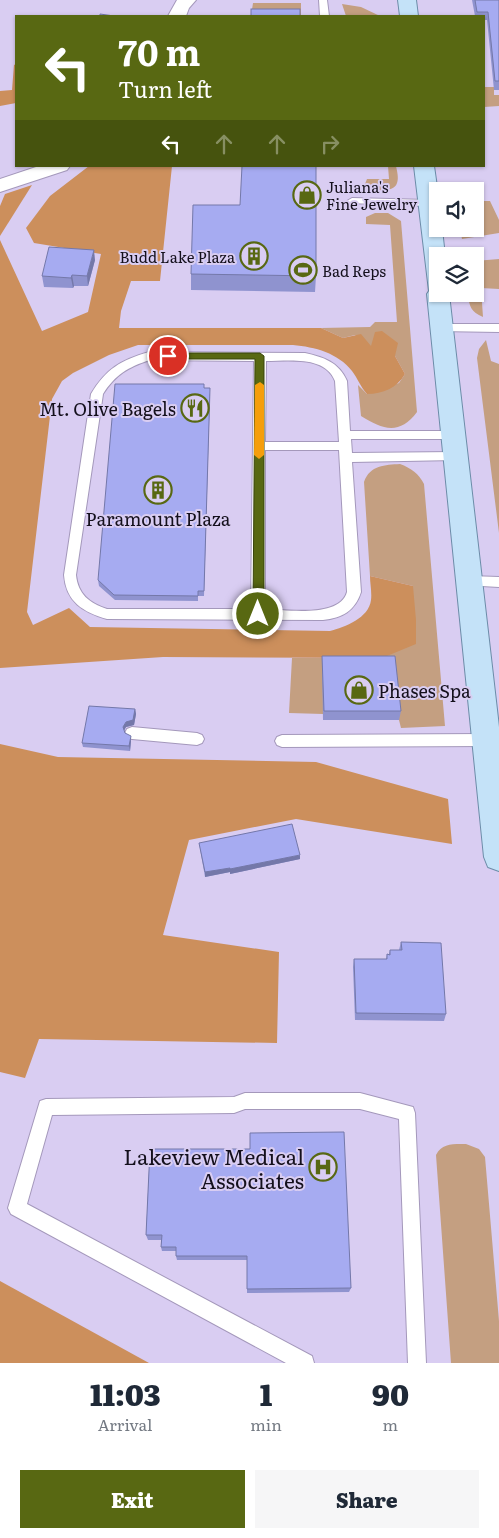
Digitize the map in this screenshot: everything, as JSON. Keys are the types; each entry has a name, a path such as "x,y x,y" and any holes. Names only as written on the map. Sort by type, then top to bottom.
{"main road":[{"path":"407,0 409,15"},
{"path":"424,167 433,247"},
{"path":"439,302 469,581 490,732 499,857"}],"street":[{"path":"177,15 181,6 187,0"},
{"path":"0,186 57,167"}],"lane":[{"path":"323,0 325,15"},
{"path":"352,201 428,203"},
{"path":"442,328 499,328"},
{"path":"149,356 260,356 310,358 322,362 337,372 341,381 354,592 350,604 330,614 107,614 89,608 74,596 70,575 97,394 108,377 131,362 149,356"},
{"path":"258,614 260,356"},
{"path":"346,446 455,445"},
{"path":"260,446 455,445"},
{"path":"469,581 499,582"},
{"path":"282,741 490,732"},
{"path":"132,733 197,739"},
{"path":"305,1363 17,1208 46,1107 234,1105 245,1100 360,1101 407,1113 417,1363"}],"shaded area":[{"path":"253,3 301,3 301,15 251,15"},
{"path":"342,4 361,7 378,15 346,15"},
{"path":"14,65 15,103 0,106 0,91 12,90"},
{"path":"485,87 494,87 494,95 499,95 499,106 485,107"},
{"path":"88,167 172,167 160,281 131,281 121,311 119,328 321,328 343,338 361,334 371,346 375,332 382,331 398,343 395,356 405,374 398,383 389,389 379,393 367,394 352,371 333,355 310,347 293,345 138,345 109,355 73,373 62,381 52,399 27,612 33,625 69,608 90,627 330,631 355,621 366,612 371,600 370,576 413,586 416,644 382,658 163,657 0,668 0,240 42,331 88,312 101,254 34,243 26,228 50,196"},
{"path":"388,167 396,167 398,179 392,188 388,190 375,190 368,188 365,184 367,179 389,179"},
{"path":"32,185 0,236 0,206 5,194"},
{"path":"484,201 490,201 499,220 499,233 484,235"},
{"path":"375,213 388,213 401,221 417,412 404,424 391,428 377,425 361,416 358,385 367,394 399,383 405,374 395,356 371,347 355,335 343,338 321,328 370,327 375,322 397,322 390,225 366,224 366,217"},
{"path":"499,259 499,289 484,288 484,260"},
{"path":"469,302 482,302 483,317 473,311"},
{"path":"486,340 491,361 499,364 499,533 477,358 479,349"},
{"path":"400,464 408,467 420,477 424,484 445,726 401,728 399,720 289,713 292,658 382,658 413,586 370,576 364,482 374,469"},
{"path":"0,744 58,757 316,762 448,799 452,844 296,819 189,840 163,935 279,952 277,1043 39,1039 25,1078 0,1072"},
{"path":"466,1144 479,1149 485,1157 499,1321 499,1363 451,1363 436,1155 445,1146"},
{"path":"0,1281 149,1363 0,1363"}],"building":[{"path":"475,0 499,0 499,81 495,81 488,12 477,12"},
{"path":"251,9 300,9 300,15 251,15"},
{"name":"Budd Lake Plaza","path":"242,167 316,167 316,276 191,274 193,205 240,205"},
{"path":"49,247 94,250 87,276 72,275 71,278 42,276"},
{"name":"Paramount Plaza","path":"115,384 204,384 204,388 210,388 204,591 198,591 198,596 114,595 98,580"},
{"name":"Phases Spa","path":"322,656 395,656 401,711 324,711"},
{"path":"89,706 135,709 133,720 126,722 123,727 125,733 131,736 129,746 82,743"},
{"path":"292,824 300,855 205,872 199,843"},
{"path":"401,942 441,943 446,1014 356,1013 354,959 387,959 387,954 390,955 390,950 402,950"},
{"path":"344,1132 351,1288 247,1289 247,1256 176,1256 176,1247 161,1247 162,1235 146,1235 150,1149 250,1149 250,1133"}],"slow traffic":[{"path":"259,455 260,385"}],"place":[{"name":"Juliana's Fine Jewelry","path":"307,195"},
{"name":"Budd Lake Plaza","path":"254,256"},
{"name":"Bad Reps","path":"303,270"},
{"name":"Mt. Olive Bagels","path":"195,408"},
{"name":"Paramount Plaza","path":"158,490"},
{"name":"Phases Spa","path":"359,690"},
{"name":"Lakeview Medical Associates","path":"323,1167"}],"route":[{"path":"168,356 260,356 258,614"}]}
